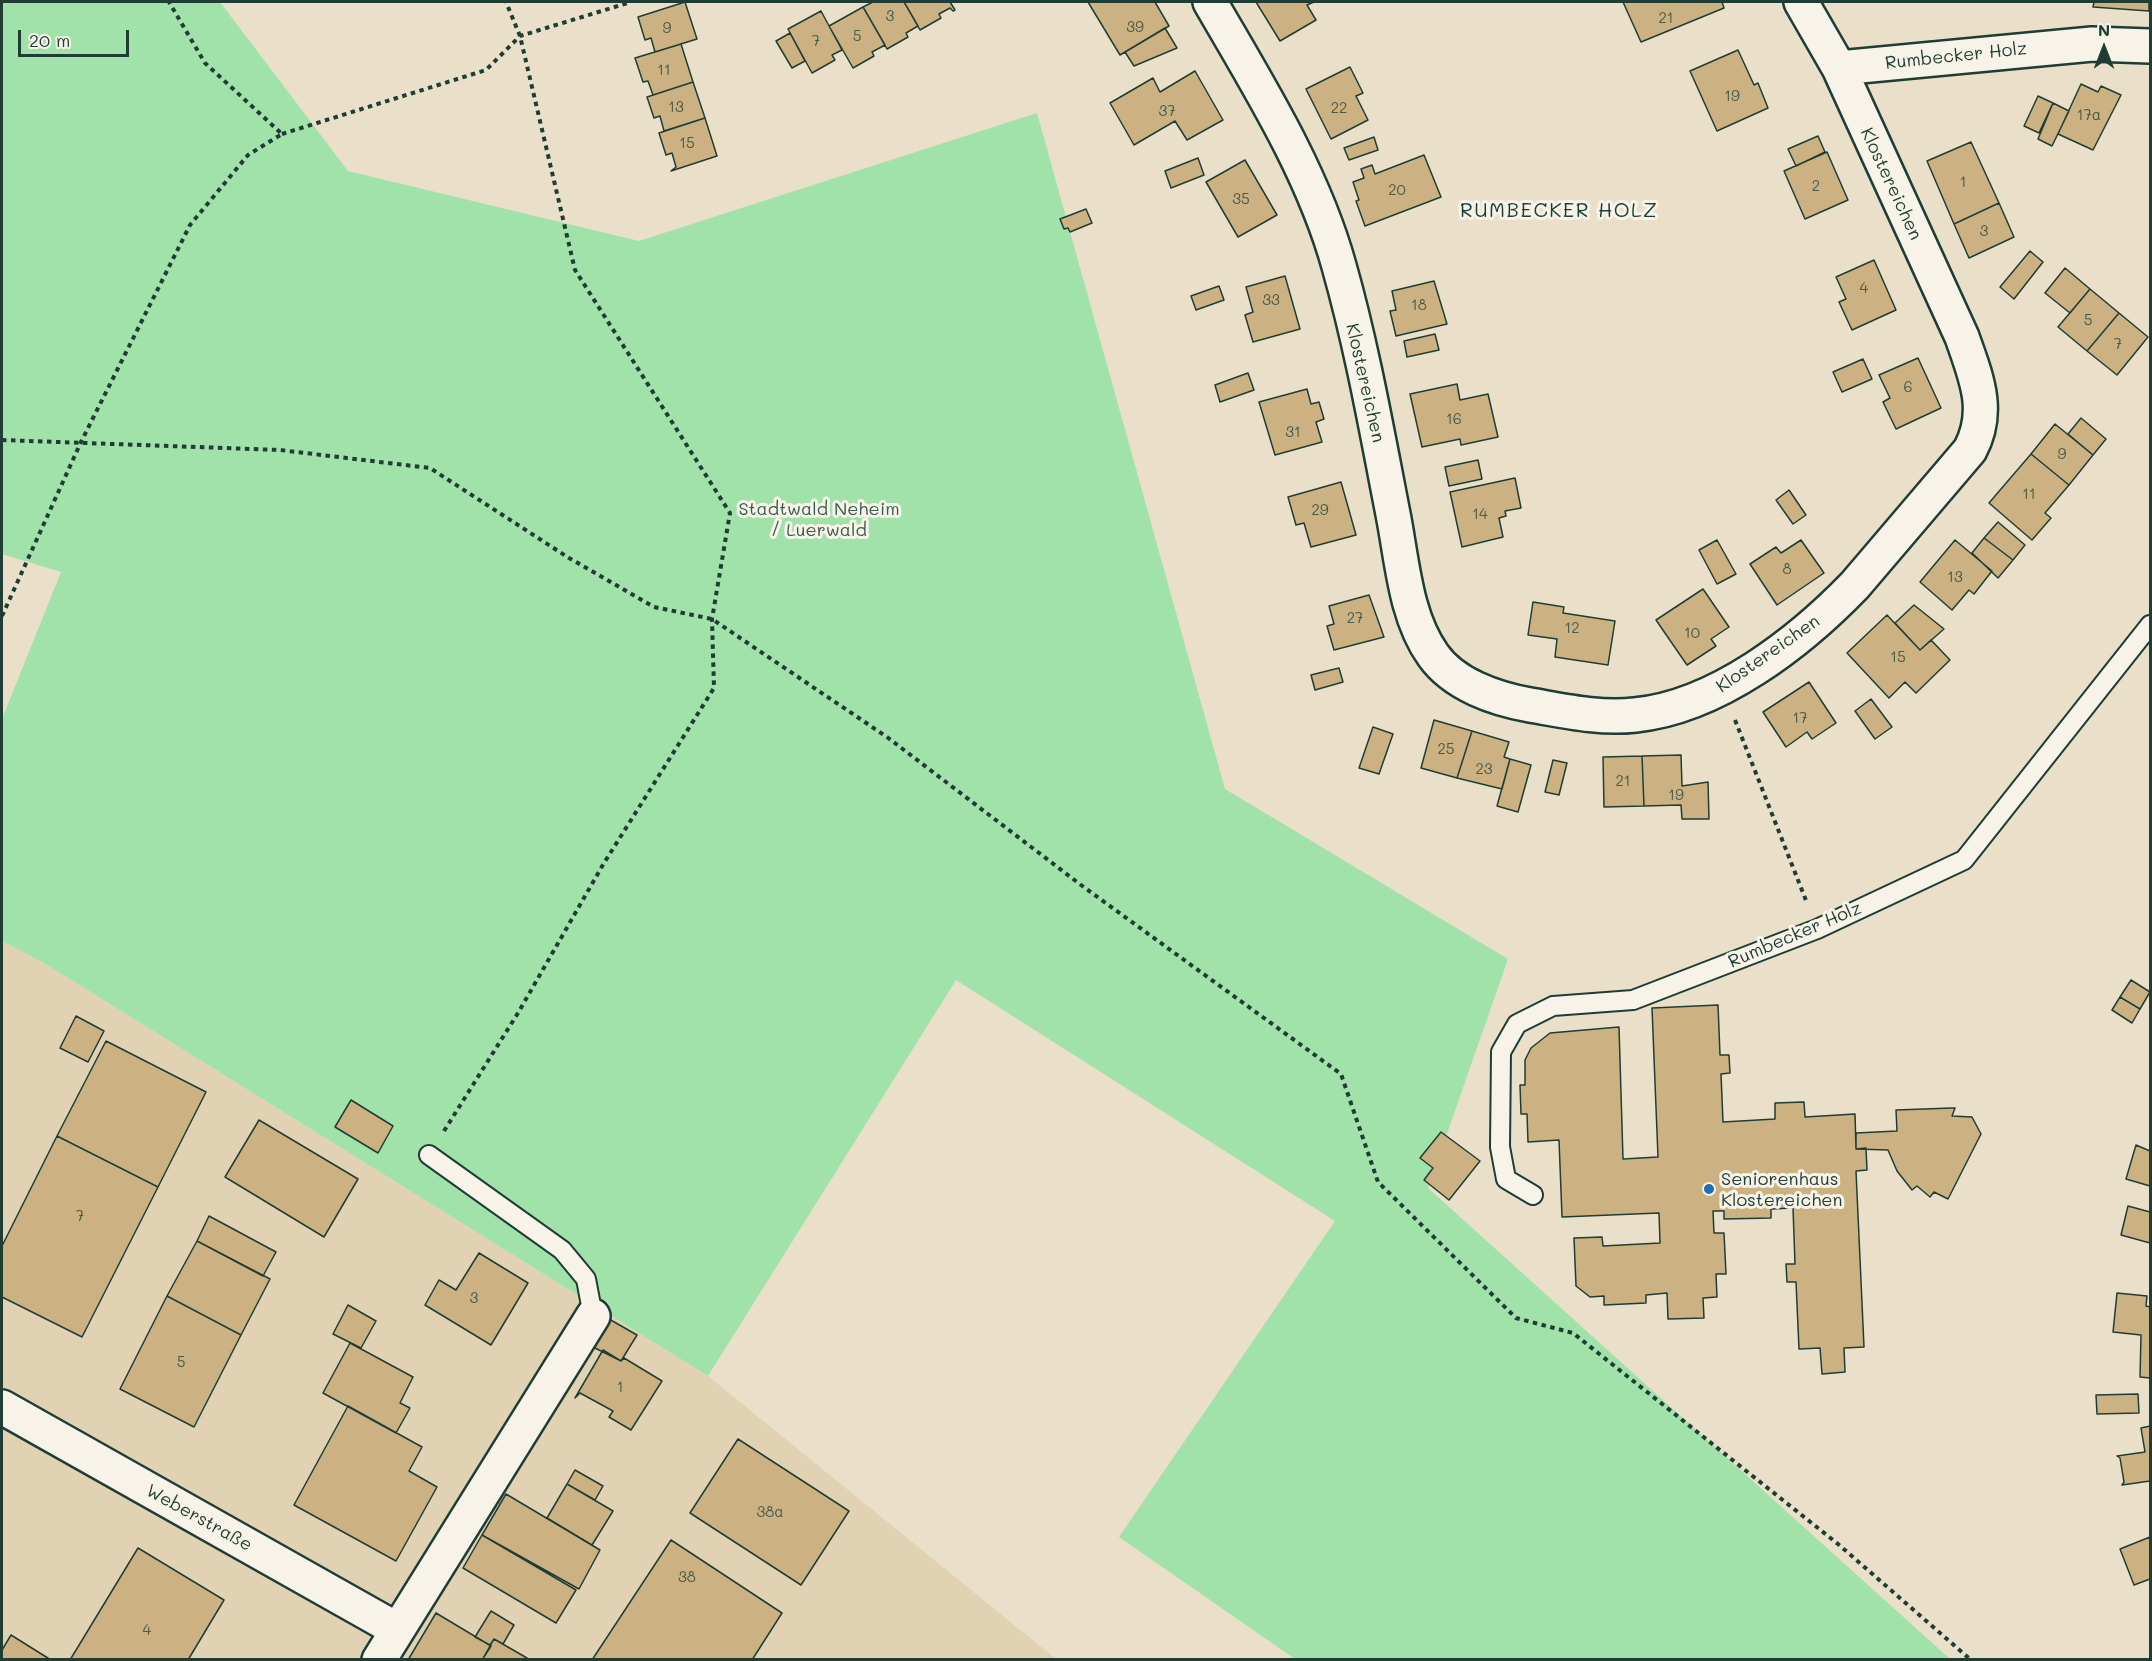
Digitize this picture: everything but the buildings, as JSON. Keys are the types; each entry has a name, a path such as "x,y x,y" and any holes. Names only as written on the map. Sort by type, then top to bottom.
{"street":[{"name":"Klostereichen","path":"1210,2 1301,170 1332,243 1379,446 1412,608 1430,652 1441,666 1479,690 1515,702 1600,716 1636,715 1662,710 1722,689 1775,653 1836,605 1970,450 1979,433 1981,402 1962,337 1839,68"},
{"path":"1801,2 1839,68"},
{"name":"Rumbecker Holz","path":"1839,68 2092,44 2151,46"},
{"path":"379,1659 593,1316"},
{"name":"Weberstraße","path":"2,1407 396,1629"}],"lane":[{"name":"Rumbecker Holz","path":"1533,1195 1506,1179 1500,1147 1501,1052 1517,1024 1554,1006 1633,1000 1817,929 1964,860 2151,625"},
{"path":"429,1155 562,1250 586,1279 593,1316"}],"path":[{"path":"169,2 205,63 282,134"},
{"path":"429,1155 518,1013 604,863 714,688 712,619 730,513 575,270 520,36 506,2"},
{"path":"2,616 81,442 190,225 248,155 282,134 486,70 520,36 631,2"},
{"path":"2,440 280,450 430,468 569,558 654,606 712,619 887,737 1081,885 1341,1074 1378,1182 1516,1318 1573,1333 1838,1544 1971,1659"},
{"path":"1722,689 1817,929"}],"shaded area":[{"path":"2,941 44,963 708,1376 1056,1659 2,1659"}],"green space":[{"name":"Stadtwald Neheim / Luerwald","path":"2,2 220,2 348,171 639,241 1037,113 1225,789 1508,959 1428,1188 1950,1659 1295,1659 1119,1537 1335,1221 956,980 708,1376 44,963 2,941 2,719 61,572 2,554"}],"place":[{"name":"Seniorenhaus Klostereichen","path":"1709,1189"}],"district":[{"name":"RUMBECKER HOLZ","path":"1559,211"}]}
